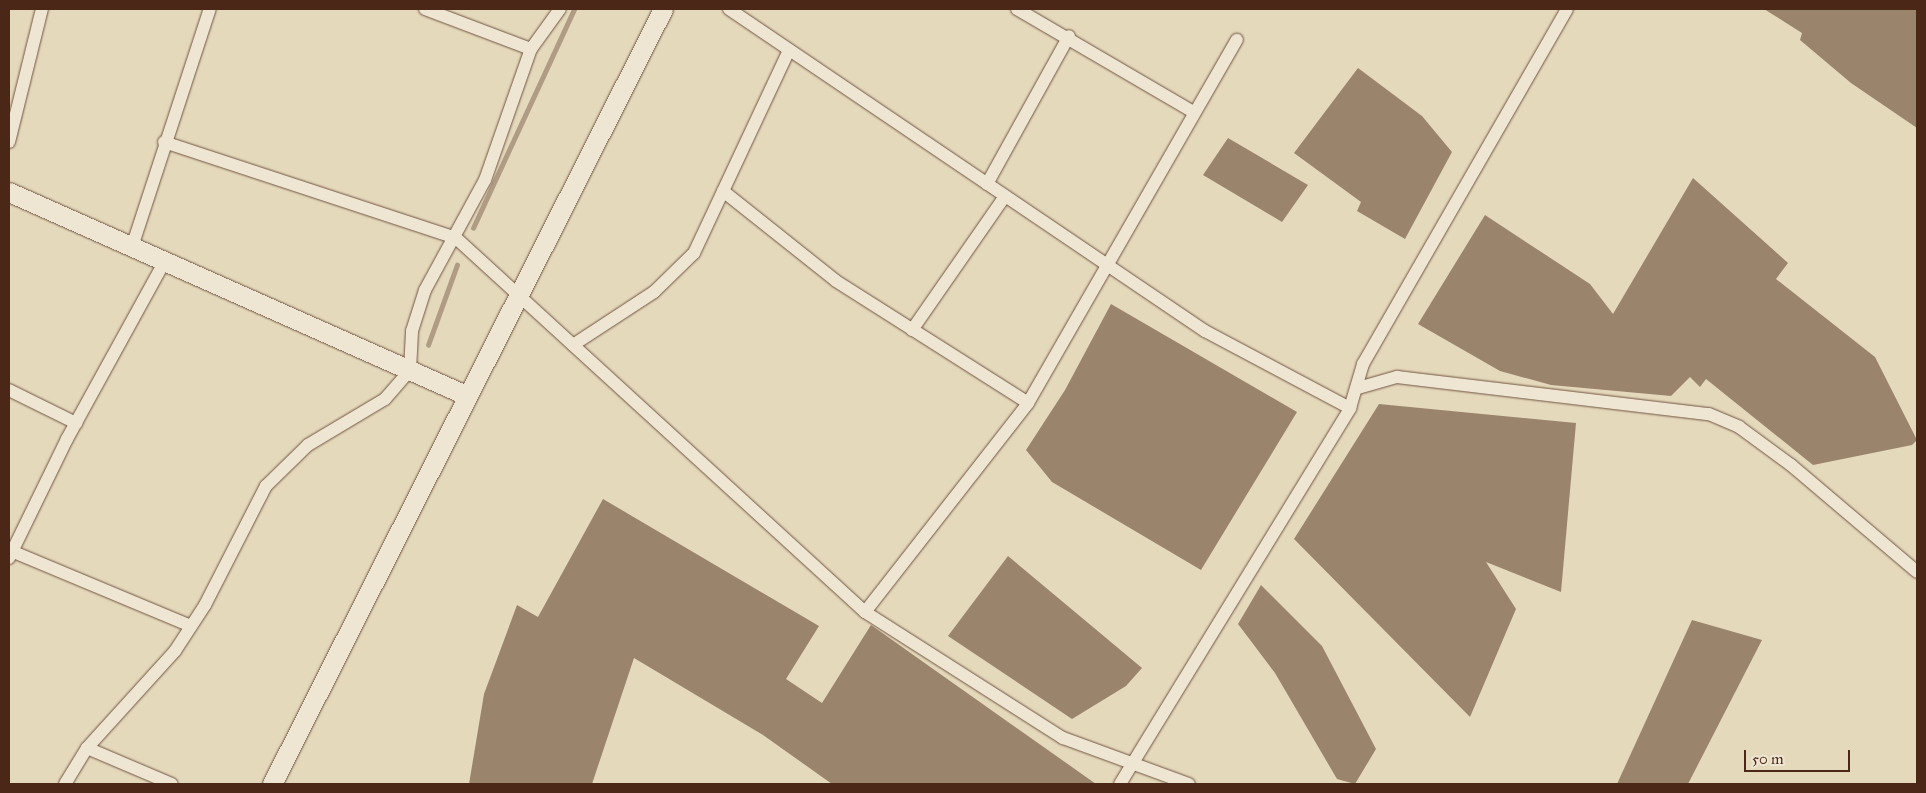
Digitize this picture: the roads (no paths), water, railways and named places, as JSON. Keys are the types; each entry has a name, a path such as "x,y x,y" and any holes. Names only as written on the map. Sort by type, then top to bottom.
{"street":[{"path":"9,142 42,9"},
{"path":"132,247 164,142 210,9"},
{"path":"425,9 531,49"},
{"path":"65,784 87,748 169,658 192,626 266,486 285,463 385,400 410,370 412,331 425,290 456,238 485,180 531,49 560,9"},
{"path":"272,784 663,9"},
{"path":"729,9 1205,331 1350,408"},
{"path":"1017,9 1069,36 1194,112"},
{"path":"1120,784 1350,408 1358,388 1362,364 1567,9"},
{"path":"987,184 1069,36"},
{"path":"866,612 1028,402 1237,40"},
{"path":"573,345 654,292 694,253 789,50"},
{"path":"164,142 456,238 866,612 1056,734 1132,765 1189,784"},
{"path":"9,192 468,396"},
{"path":"723,192 836,281 1028,402"},
{"path":"912,330 1005,196"},
{"path":"165,261 76,423 10,553 192,626"},
{"path":"1358,388 1397,377 1709,414 1739,427 1791,464 1917,572"},
{"path":"9,390 76,423"},
{"path":"87,748 172,784"}],"waterway":[{"path":"473,228 574,9"},
{"path":"428,345 457,265"}]}
